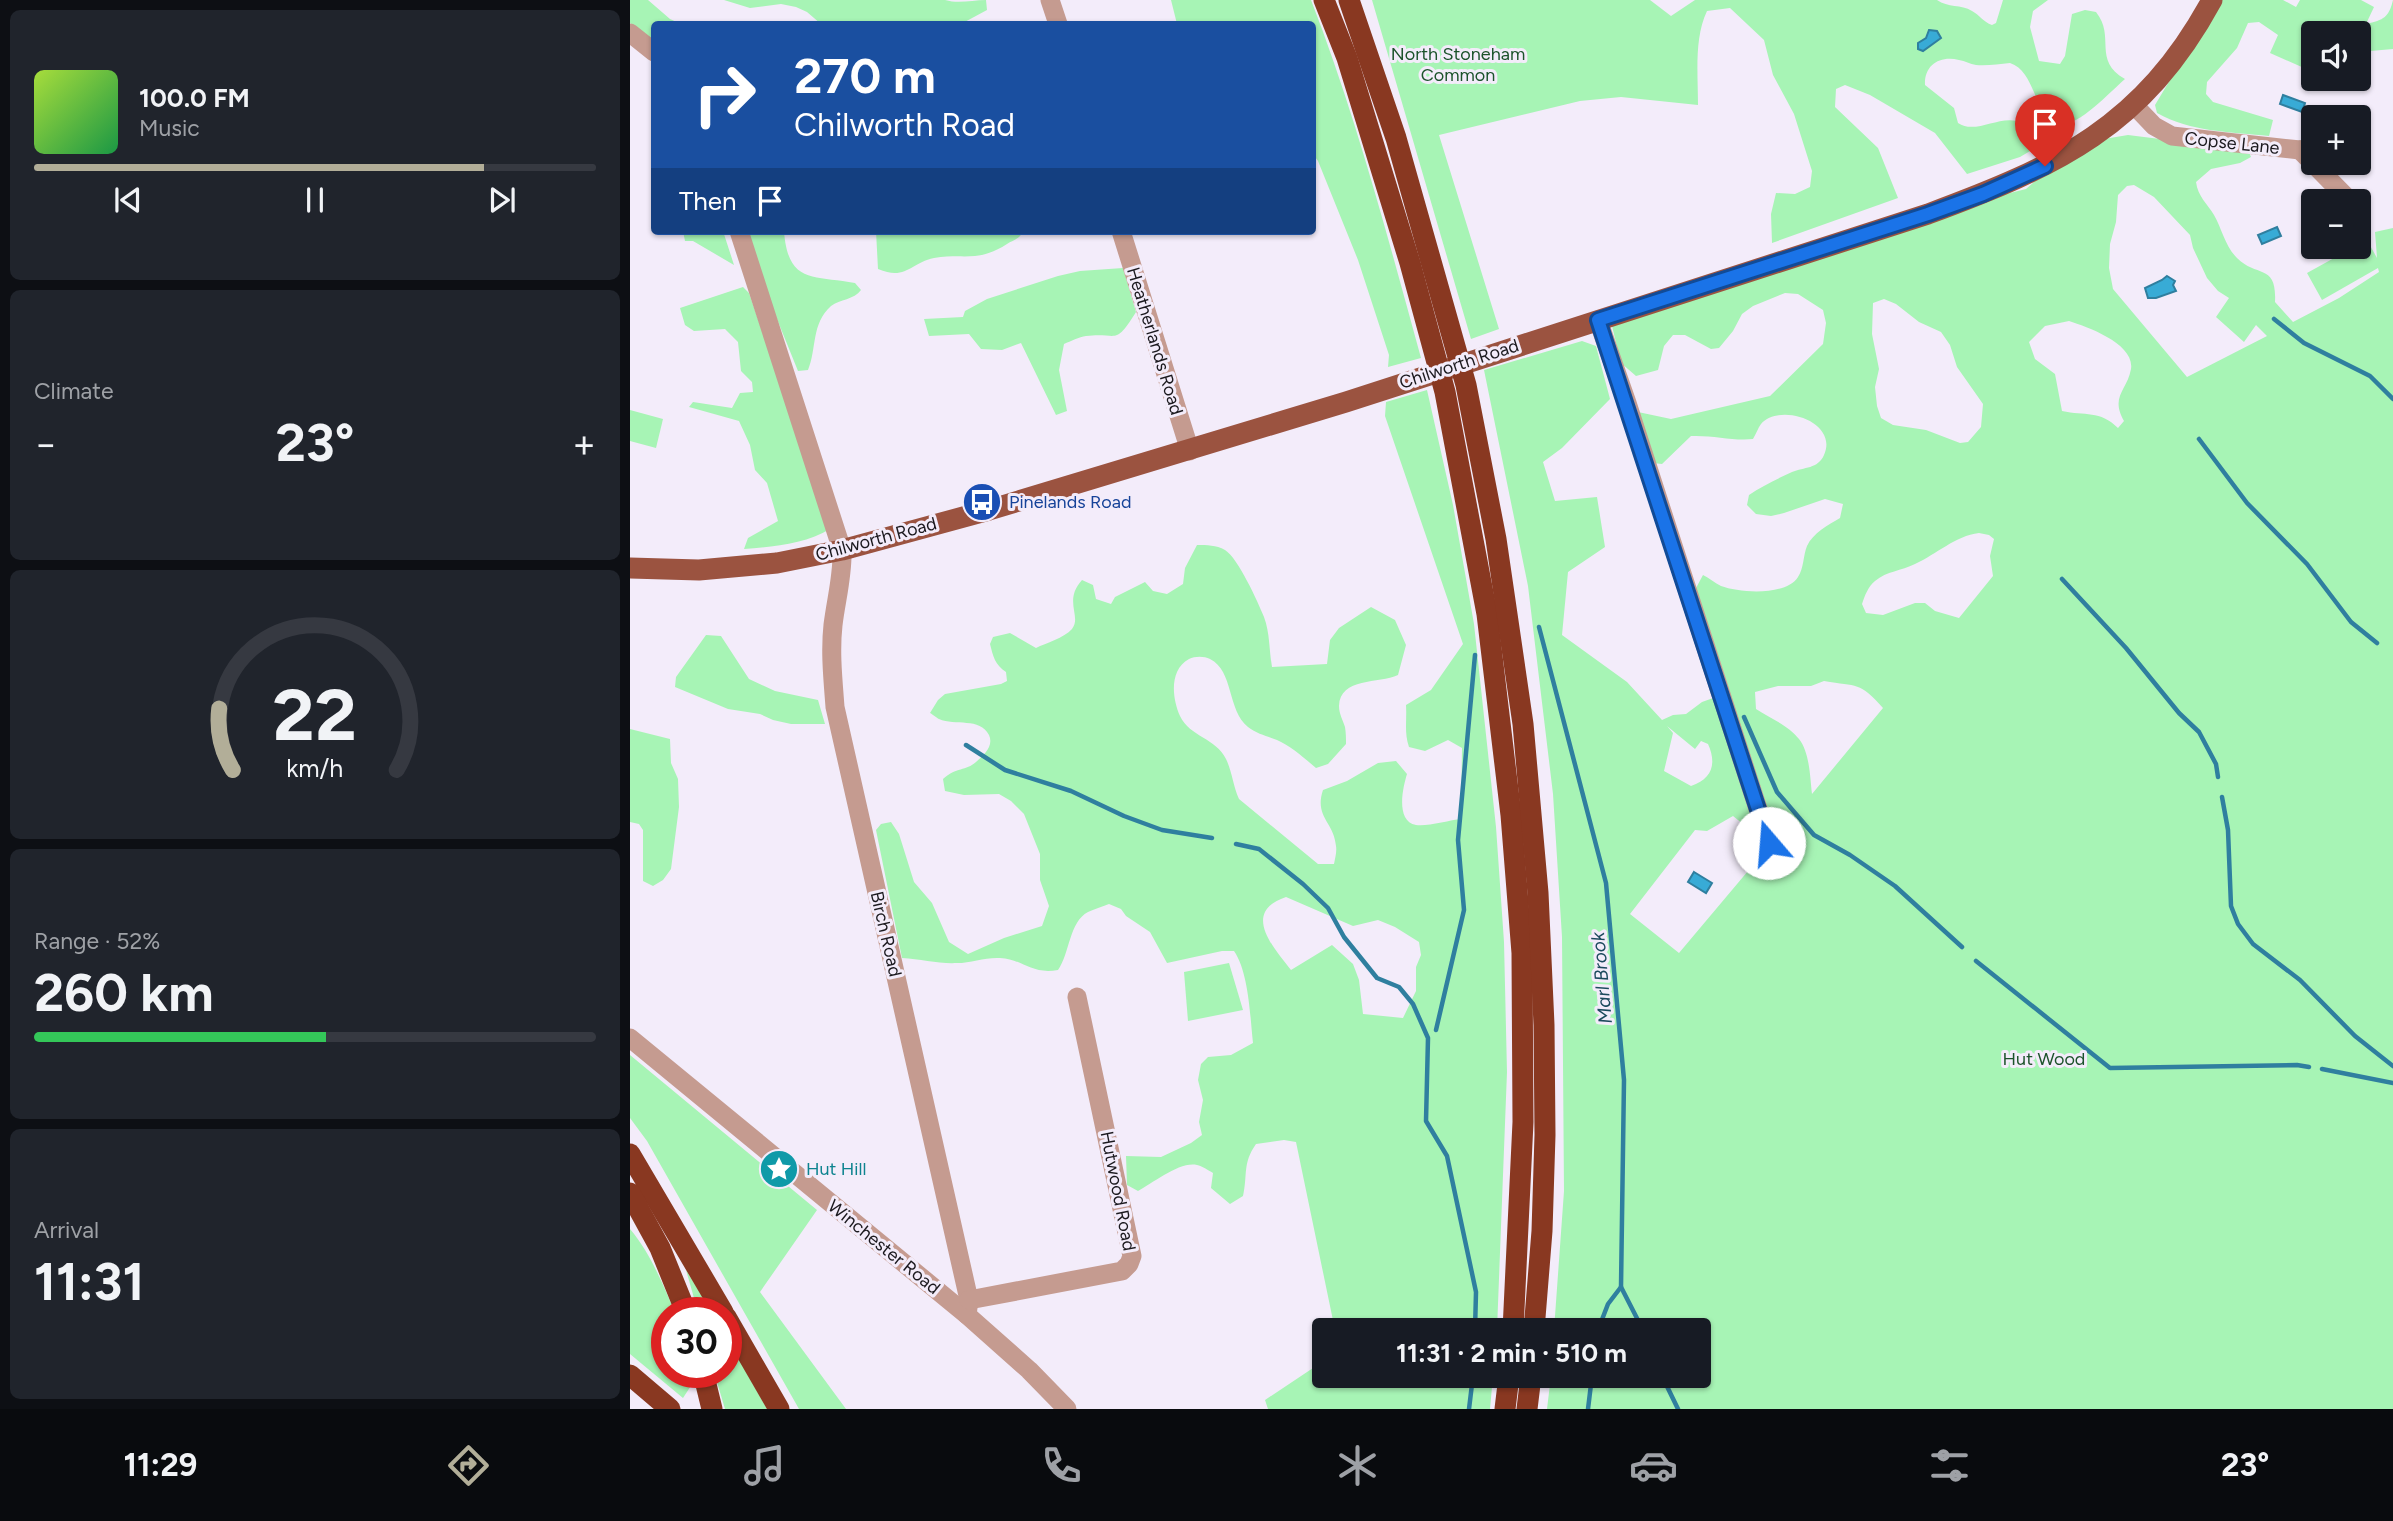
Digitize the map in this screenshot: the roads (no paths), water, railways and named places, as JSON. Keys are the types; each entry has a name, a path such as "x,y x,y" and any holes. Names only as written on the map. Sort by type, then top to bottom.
{"highway":[{"path":"1324,0 1347,58 1410,263 1445,392 1487,614 1511,816 1522,953 1522,1122 1514,1318"},
{"path":"1349,0 1396,138 1466,385 1496,539 1523,724 1538,893 1544,1025 1545,1135 1542,1231 1535,1318"},
{"path":"630,1154 714,1297"},
{"path":"630,1194 660,1248 680,1297"},
{"path":"742,1345 779,1409"},
{"path":"630,1375 670,1409"},
{"path":"707,1388 711,1406"},
{"path":"1505,1409 1508,1388"},
{"path":"1527,1409 1530,1388"}],"main road":[{"name":"Chilworth Road","path":"630,568 699,570 777,563 842,550 989,510 1190,451 1837,244 1983,194 2045,166 2094,138 2134,105 2180,53 2212,0"}],"street":[{"path":"1050,0 1057,21"},
{"path":"630,33 651,49"},
{"name":"Copse Lane","path":"2134,105 2154,126 2172,136 2301,148"},
{"name":"Copse Lane","path":"2329,175 2340,189"},
{"path":"740,235 842,550"},
{"name":"Heatherlands Road","path":"1122,235 1190,451"},
{"path":"1598,320 1769,843"},
{"name":"Birch Road","path":"842,550 831,658 835,707 968,1308"},
{"name":"Hutwood Road","path":"968,1308 1122,1271 1132,1256 1133,1250 1077,997"},
{"name":"Winchester Road","path":"630,1038 968,1308 1067,1409"}],"water":[{"path":"1929,30 1937,31 1941,38 1923,51 1918,49 1918,43 1926,38"},
{"path":"2283,95 2305,103 2301,105 2301,112 2280,104"},
{"path":"2277,227 2281,236 2262,244 2258,235"},
{"path":"2167,276 2175,281 2173,285 2176,291 2148,298 2145,288"},
{"path":"1694,872 1712,883 1706,893 1688,882"}],"waterway":[{"path":"2274,319 2304,343 2370,376 2393,399"},
{"path":"2199,439 2247,503 2307,564 2351,622 2377,643"},
{"path":"2062,579 2126,648 2179,713 2199,732 2216,764 2218,777"},
{"name":"Marl Brook","path":"1539,627 1606,883 1624,1080 1621,1287 1637,1318"},
{"path":"1436,1030 1464,910 1458,840 1475,655"},
{"path":"1744,717 1777,792 1814,835 1850,855 1895,886 1962,947"},
{"path":"966,745 1005,770 1071,791 1124,816 1162,830 1212,838"},
{"path":"2222,797 2228,830 2231,906 2238,924 2253,944 2300,980 2355,1036 2393,1066"},
{"path":"1236,844 1259,849 1303,884 1328,908 1344,937 1377,978 1399,987 1413,1004 1428,1038 1426,1121 1447,1156 1476,1292 1475,1318"},
{"path":"1976,961 2110,1068 2309,1067"},
{"path":"2322,1069 2393,1083"},
{"path":"1603,1318 1608,1304 1621,1287"},
{"path":"1469,1409 1472,1388"},
{"path":"1588,1409 1591,1388"},
{"name":"Marl Brook","path":"1668,1388 1678,1409"}],"place":[{"name":"Pinelands Road","path":"982,502"},
{"name":"Hut Hill","path":"779,1169"}],"park label":[{"name":"North Stoneham Common","path":"1458,64"},
{"name":"Hut Wood","path":"2044,1059"}]}
